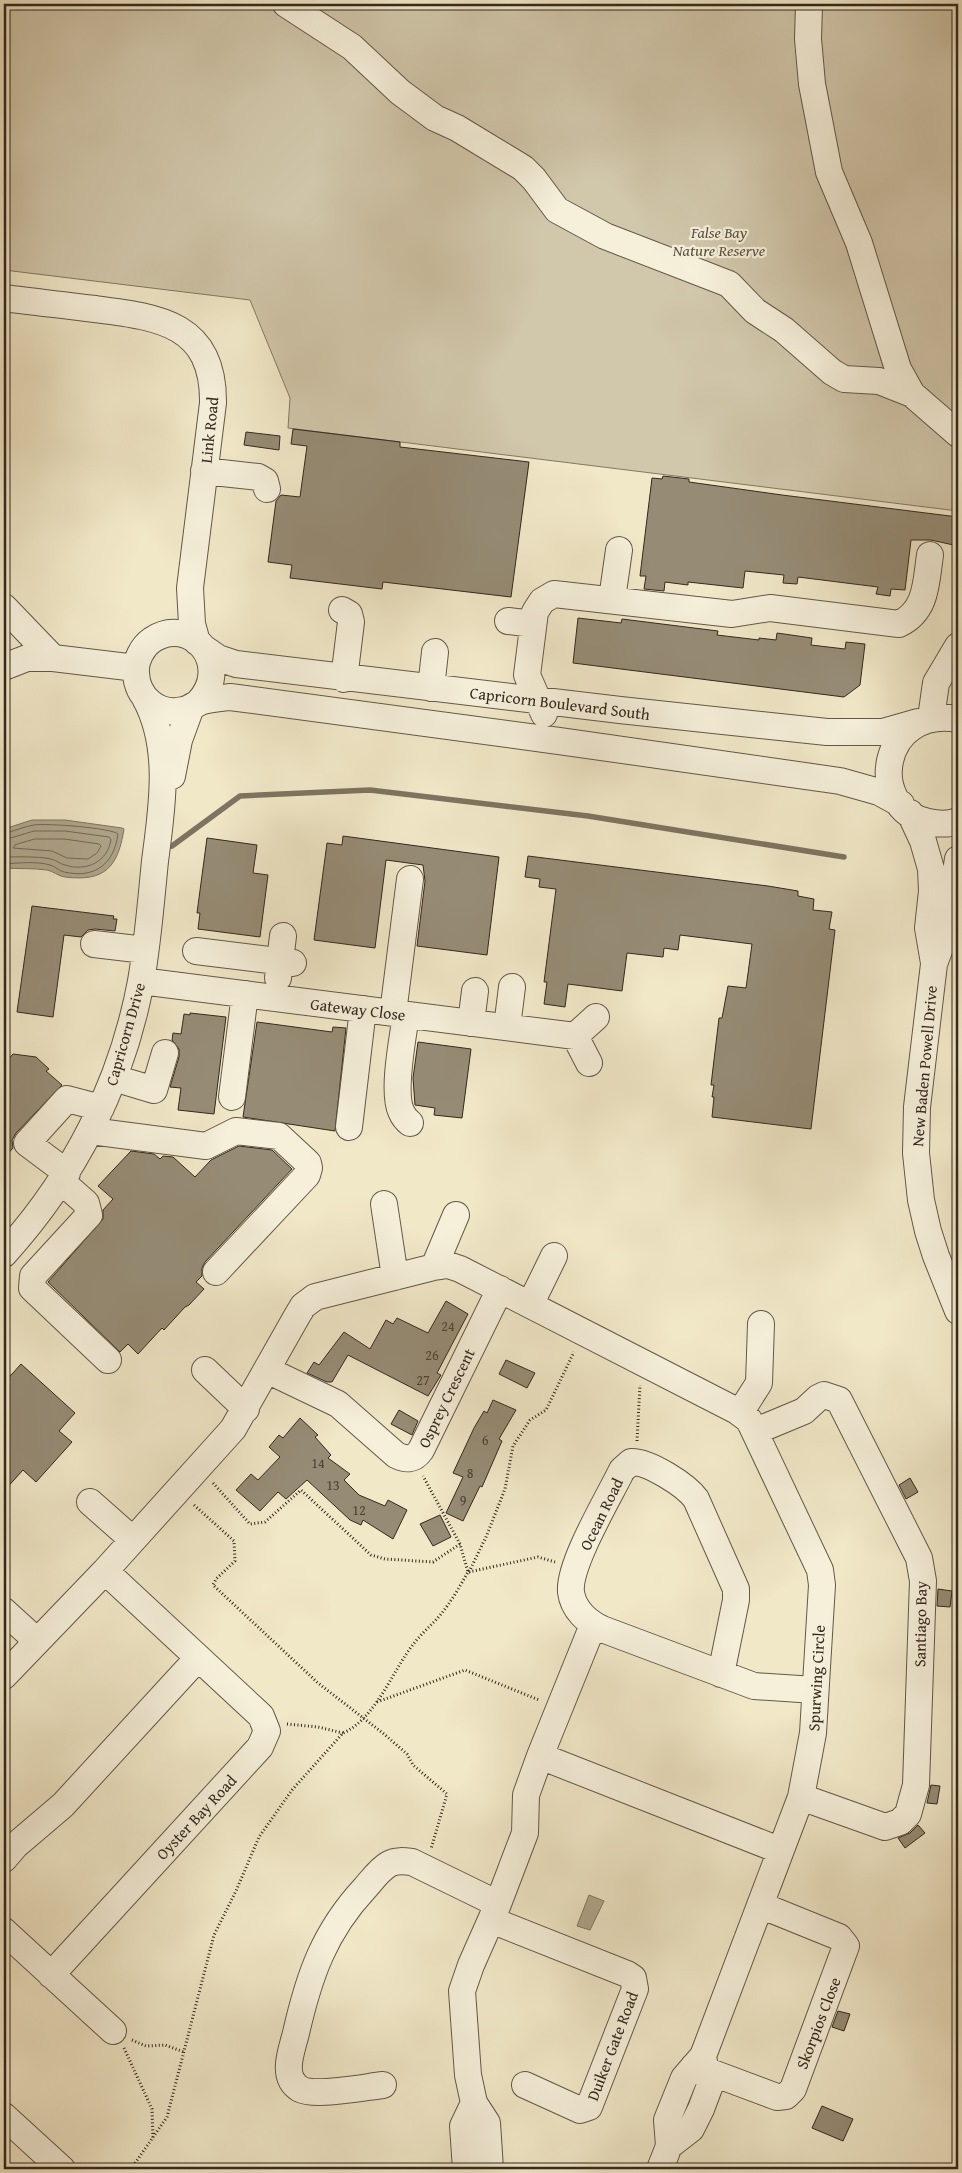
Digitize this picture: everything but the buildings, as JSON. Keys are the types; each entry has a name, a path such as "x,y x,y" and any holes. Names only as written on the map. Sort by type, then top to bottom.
{"street":[{"path":"286,4 352,48 400,92 435,118 457,128 523,168 534,179 557,210 606,236 729,284 755,310 784,330 832,372 844,379 879,381 912,394 958,434"},
{"path":"809,4 808,39 812,84 829,172 860,243 898,368 912,394"},
{"name":"Link Road","path":"4,298 145,315 171,324 183,332 201,352 211,376 213,402 192,570 190,606 192,624 201,645"},
{"path":"204,471 258,477 265,481 267,489"},
{"path":"612,600 619,550"},
{"path":"559,741 537,700 527,675 521,623 535,612 542,601 554,594 563,593 732,614 770,608 899,624 916,612 923,600 930,555"},
{"name":"Link Road","path":"160,637 180,605 192,570"},
{"path":"4,607 53,658"},
{"path":"342,610 349,614 351,622 344,679"},
{"path":"195,705 210,687 212,677 210,658 201,645 179,634 160,637 146,646 136,668 139,689 145,698 158,708 166,710 183,710 195,705 230,697 559,741 840,781 879,792 923,820 938,824 958,821"},
{"name":"Capricorn Boulevard South","path":"201,645 228,662 344,679 827,732 883,732 924,720 945,717 958,719"},
{"path":"924,720 936,683 958,646"},
{"path":"431,688 435,652"},
{"path":"4,667 27,658 53,658 136,668"},
{"name":"Capricorn Drive","path":"6,1248 64,1177 96,1120 114,1078 127,1037 145,950 158,842 163,762 156,721 145,698"},
{"name":"Capricorn Drive","path":"158,842 179,740 195,705"},
{"name":"New Baden Powell Drive","path":"924,720 898,740 889,766 889,780 923,841 931,869 932,891 928,928 934,964"},
{"name":"New Baden Powell Drive","path":"958,860 947,929 934,964 917,1107 916,1153 921,1200 928,1231 958,1311"},
{"path":"410,879 400,968 399,1061 399,1105 403,1116 410,1123"},
{"path":"275,998 286,962 283,936"},
{"path":"94,944 145,950"},
{"path":"196,951 286,962"},
{"name":"Gateway Close","path":"140,981 575,1036"},
{"path":"507,1027 512,987"},
{"path":"471,1023 475,991"},
{"path":"232,1097 245,994"},
{"path":"349,1127 363,1009"},
{"path":"590,1063 575,1036 596,1017"},
{"path":"114,1078 154,1090 165,1053"},
{"path":"108,1360 32,1288 34,1276 89,1215 86,1203 64,1177 27,1143 67,1099 96,1120 206,1146 236,1131 279,1136 308,1163 307,1175 216,1272"},
{"path":"384,1204 395,1277"},
{"path":"434,1267 456,1215"},
{"path":"530,1305 554,1256"},
{"path":"4,1676 134,1540 233,1429 303,1306 315,1297 448,1265 500,1289 641,1362 748,1422 761,1373 760,1324"},
{"name":"Osprey Crescent","path":"267,1370 329,1398 396,1454 413,1458 421,1450 500,1289"},
{"path":"205,1370 246,1409"},
{"name":"Santiago Bay","path":"748,1422 798,1414 824,1395 839,1400 919,1558 923,1581 916,1785 908,1814 900,1822 885,1827 801,1797"},
{"name":"Spurwing Circle","path":"665,2158 667,2120 684,2078 701,2065 779,1850 801,1797 813,1732 822,1585 820,1570 748,1422"},
{"name":"Ocean Road","path":"722,1674 736,1600 734,1581 696,1498 690,1491 671,1478 631,1462 622,1470 574,1567 571,1591 573,1600 584,1617 593,1625 722,1674 762,1688 815,1690"},
{"path":"90,1502 134,1540"},
{"path":"105,1571 261,1716 266,1724"},
{"path":"4,1611 37,1641"},
{"path":"490,2169 487,2122 474,2103 466,2056 462,1991 525,1833 526,1795 559,1707 593,1625"},
{"path":"4,1859 16,1845 63,1805 198,1658"},
{"name":"Oyster Bay Road","path":"51,1974 260,1747 264,1740 266,1724"},
{"path":"540,1756 779,1850"},
{"name":"Duiker Gate Road","path":"383,2085 315,2092 301,2090 290,2077 290,2058 305,1990 317,1959 338,1921 352,1901 390,1864 401,1861 412,1862 425,1868 494,1912 627,1974 635,1982 636,1989 589,2107 580,2110 525,2085"},
{"name":"Skorpios Close","path":"701,2065 777,2097 786,2096 793,2090 845,1953 844,1942 839,1937 760,1905"},
{"path":"4,1931 113,2031"},
{"path":"466,2169 463,2126 474,2103"},
{"path":"4,2116 62,2169"}],"path":[{"path":"131,2169 153,2140 167,2117 214,1935 236,1892 259,1837 292,1790 343,1733 364,1719 399,1664 442,1613 468,1572 486,1537 505,1489 513,1446 530,1420 546,1410 583,1332"},
{"path":"635,1462 641,1362"},
{"path":"413,1458 460,1544 468,1572"},
{"path":"200,1467 250,1524 265,1522 301,1490 371,1555 385,1559 433,1562 460,1544"},
{"path":"178,1491 234,1541 235,1561 216,1579 213,1585 318,1683 407,1754 413,1765 447,1794 425,1868"},
{"path":"468,1572 538,1557 574,1567"},
{"path":"376,1702 465,1670 559,1707"},
{"path":"266,1724 285,1723 318,1727 343,1733"},
{"path":"113,2031 146,2046 165,2045 184,2052"},
{"path":"113,2031 130,2057 152,2109 153,2140"}],"green space":[{"name":"False Bay Nature Reserve","path":"4,4 958,4 958,511 288,428 290,398 250,300 4,270"}],"water":[{"path":"32,820 65,820 124,829 118,853 107,869 100,874 79,878 62,876 47,870 4,868 4,829"},
{"path":"589,1895 604,1901 590,1930 577,1926"}],"waterway":[{"path":"172,846 240,796 370,790 588,816 844,857"}]}
